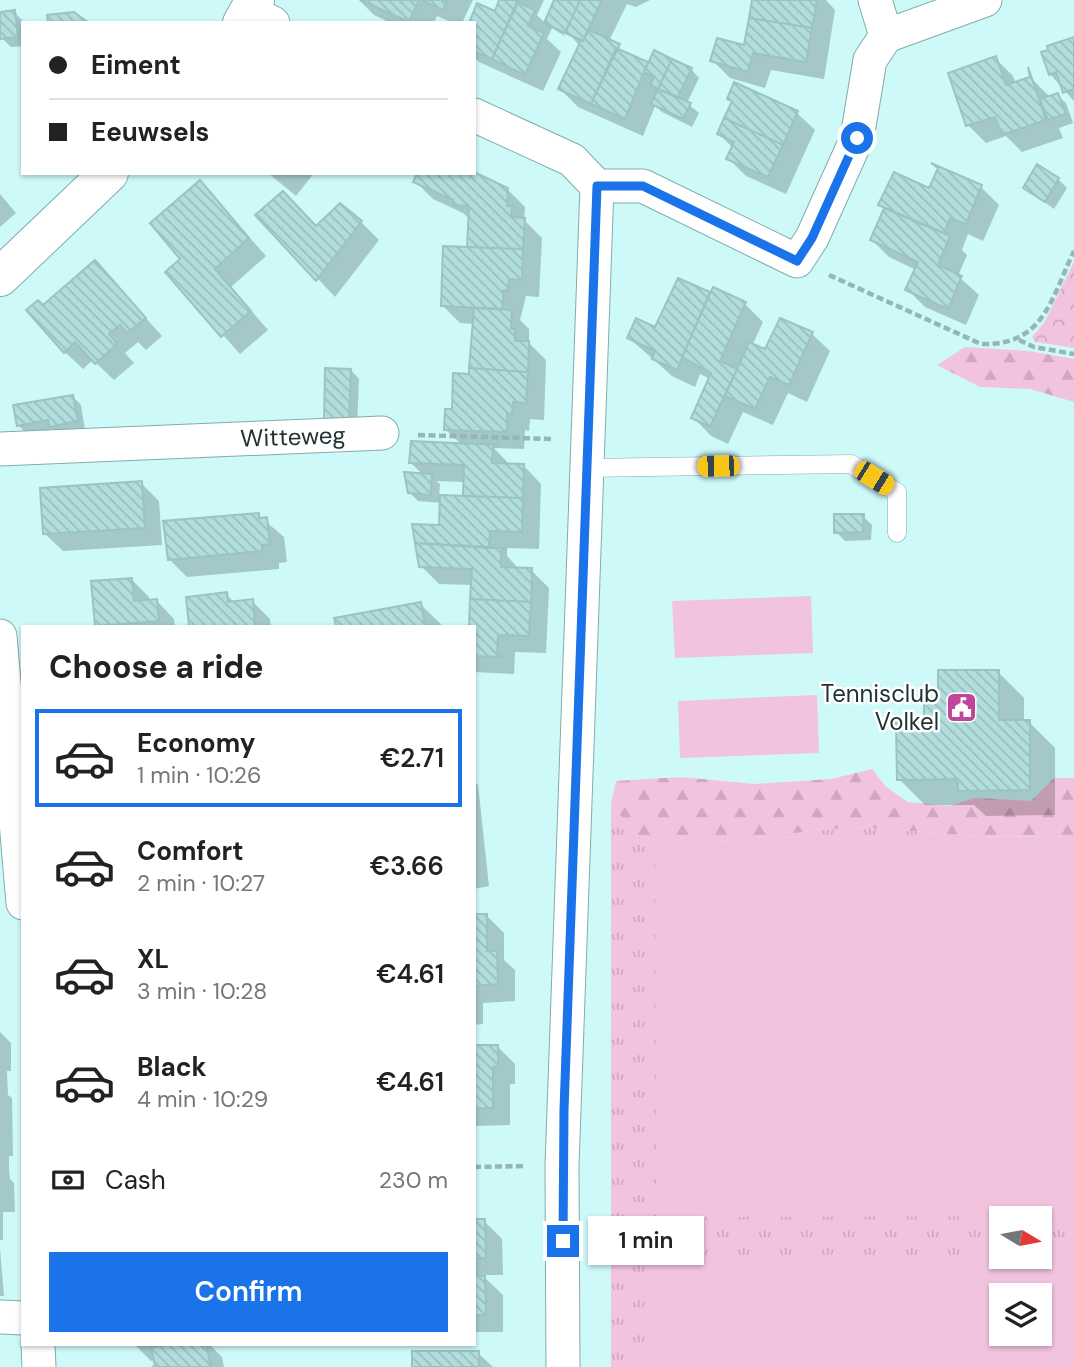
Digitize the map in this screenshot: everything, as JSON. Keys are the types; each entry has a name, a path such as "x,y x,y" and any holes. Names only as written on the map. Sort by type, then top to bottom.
{"street":[{"path":"875,0 886,36"},
{"path":"476,116 572,160 597,186 643,186 797,261 812,238 857,138 870,60 886,36 985,0"},
{"path":"0,277 107,175"},
{"path":"563,1367 562,1166 597,186"},
{"name":"Witteweg","path":"0,449 382,433"},
{"path":"0,636 10,863 21,898"},
{"path":"0,1317 21,1318"},
{"path":"38,1346 39,1367"}],"lane":[{"path":"586,454 851,464 897,492 897,533"}],"path":[{"path":"797,261 981,344 1000,345 1018,340 1033,330 1045,316 1074,251"},
{"path":"1018,340 1034,347 1074,354"},
{"name":"Witteweg","path":"382,433 586,454"},
{"path":"476,1167 562,1166"}],"green space":[{"path":"1074,262 1074,348 1035,342 1032,337 1044,323"},
{"path":"965,347 1029,351 1074,359 1074,402 1030,389 980,387 937,365"},
{"path":"811,596 813,653 675,658 672,601"},
{"path":"817,695 819,753 680,758 678,701"},
{"path":"872,769 886,787 908,802 949,806 975,798 1031,801 1054,778 1074,778 1074,837 978,836 854,827 676,845 635,835 611,803 616,781 681,777 754,784 831,779"},
{"path":"611,803 635,835 676,845 854,827 978,836 1074,837 1074,1367 611,1367"},
{"path":"1074,845 1074,1216 1052,1216 1052,1206 989,1206 989,1216 656,1217 655,846"},
{"path":"653,1263 989,1263 989,1269 1052,1269 1052,1263 1074,1263 1074,1367 653,1367"}],"building":[{"path":"360,0 419,0 409,21"},
{"path":"421,0 447,0 443,10"},
{"path":"499,0 519,0 492,59 476,52 476,21 470,21 477,3 495,11"},
{"path":"554,0 580,0 565,33 544,23"},
{"path":"580,0 602,0 583,41 565,33"},
{"path":"752,0 817,0 812,28 749,18"},
{"path":"517,2 535,10 528,26 544,33 525,75 492,59"},
{"path":"15,10 18,37 0,39 0,12"},
{"path":"74,12 86,21 48,21 47,15"},
{"path":"749,18 812,28 806,62 753,53 748,72 710,61 717,38 744,45"},
{"path":"589,30 620,44 591,104 558,89 581,40 583,41"},
{"path":"1074,37 1074,89 1063,93 1056,72 1049,75 1041,52 1048,50 1047,46"},
{"path":"616,48 648,62 625,119 591,104"},
{"path":"654,50 672,59 658,89 650,85 654,77 644,72"},
{"path":"996,56 1006,85 1030,77 1028,67 1046,120 1002,135 995,117 966,126 948,73"},
{"path":"672,59 692,68 678,97 658,89"},
{"path":"734,82 798,111 783,145 724,118 732,101 727,99"},
{"path":"658,89 691,103 683,119 651,104"},
{"path":"1058,93 1066,114 1048,120 1040,99"},
{"path":"724,118 783,145 768,177 726,159 734,142 717,134"},
{"path":"931,163 982,185 966,224 950,218 944,233 878,205 894,172 929,188 938,168"},
{"path":"1037,164 1059,178 1045,202 1023,188"},
{"path":"476,173 508,188 507,206 512,206 511,217 525,218 523,249 467,247 469,206 453,205 453,200 413,182 416,175"},
{"path":"200,180 249,238 215,269 251,311 221,337 165,272 180,259 150,223"},
{"path":"283,191 316,226 340,203 362,221 316,281 255,215"},
{"path":"884,208 950,236 938,265 962,276 948,309 905,290 918,262 870,240"},
{"path":"443,246 523,249 522,280 509,279 508,291 504,290 502,309 441,306"},
{"path":"95,260 146,318 127,333 120,325 109,334 117,344 95,364 75,342 64,353 26,310 38,300 43,305"},
{"path":"678,278 710,292 677,370 652,359 655,351 627,338 636,318 655,327"},
{"path":"713,287 746,302 720,361 737,369 710,427 691,418 711,373 682,357"},
{"path":"474,308 512,310 511,329 515,329 515,341 529,341 528,372 469,368"},
{"path":"780,318 813,332 789,385 770,377 755,409 725,396 749,342 765,349"},
{"path":"325,368 351,369 349,420 324,420"},
{"path":"469,368 528,372 526,403 513,402 512,414 507,413 507,432 444,430 445,409 452,409 453,373 469,374"},
{"path":"73,395 78,421 49,427 48,420 17,426 13,405"},
{"path":"411,441 500,445 493,447 492,463 524,464 523,498 463,496 464,465 409,463"},
{"path":"404,472 432,474 431,495 408,493"},
{"path":"142,481 145,528 43,534 40,488"},
{"path":"440,495 523,498 522,532 490,531 489,548 415,543 412,524 439,525"},
{"path":"259,513 259,518 267,517 270,544 262,545 262,551 168,560 163,521"},
{"path":"834,514 864,514 863,532 834,533"},
{"path":"415,543 507,548 501,550 501,567 532,568 531,602 470,599 472,569 419,567"},
{"path":"132,578 134,601 157,599 159,621 95,625 91,581"},
{"path":"227,592 228,602 253,599 255,625 189,625 186,597"},
{"path":"470,599 531,602 529,636 498,635 497,655 503,657 476,656 476,625 469,625"},
{"path":"421,602 425,625 336,625 334,618"},
{"path":"938,670 999,670 999,720 1030,720 1030,790 958,791 958,779 897,780 896,721 924,721 924,698 938,698"},
{"path":"476,914 487,914 487,951 497,951 498,984 476,986"},
{"path":"476,1045 498,1045 498,1067 493,1067 493,1108 476,1108"},
{"path":"476,1219 485,1219 486,1258 476,1258"},
{"path":"476,1276 485,1276 486,1315 476,1315"},
{"path":"206,1346 211,1367 152,1367 155,1366 151,1348"},
{"path":"412,1351 479,1351 479,1367 412,1367"}],"place":[{"name":"Tennisclub Volkel","path":"962,708"}],"route":[{"path":"563,1241 562,1166 597,186 643,186 797,261 812,238 857,138"}]}
